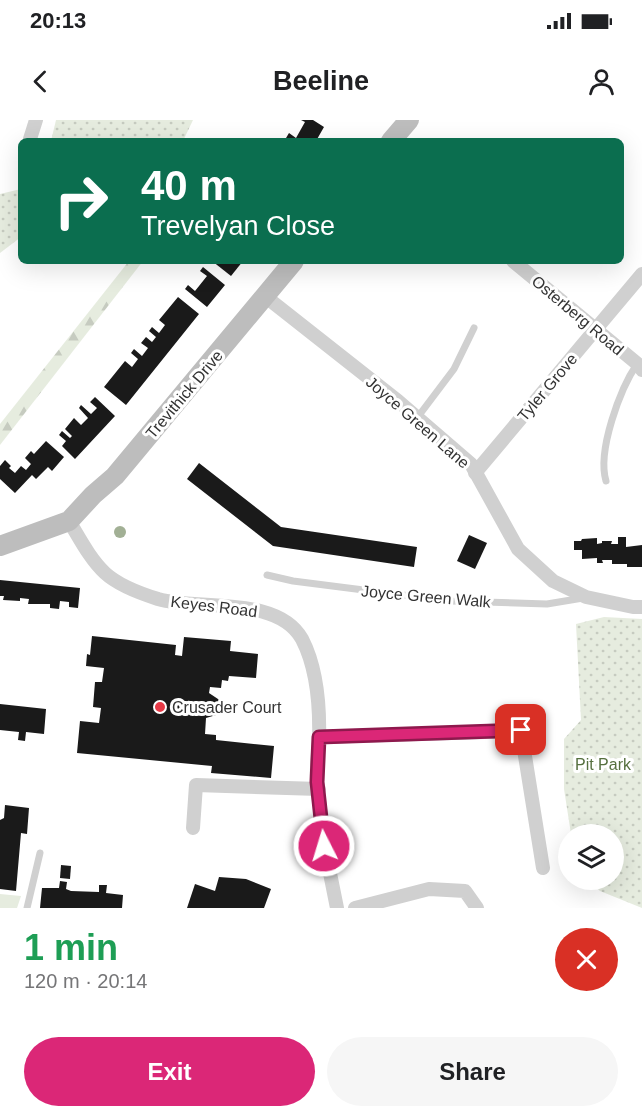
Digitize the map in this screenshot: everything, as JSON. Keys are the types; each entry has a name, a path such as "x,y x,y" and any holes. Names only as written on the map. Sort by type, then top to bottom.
{"street":[{"path":"30,138 36,120"},
{"path":"394,138 409,120"},
{"name":"Trevithick Drive","path":"69,521 93,495 116,476 292,264"},
{"name":"Osterberg Road","path":"517,264 639,367"},
{"name":"Tyler Grove","path":"475,473 642,274"},
{"name":"Joyce Green Lane","path":"266,297 471,464 518,549 553,581 586,597 642,607"},
{"path":"0,546 69,521"},
{"name":"Keyes Road","path":"69,521 92,558 106,574 127,586 159,599 264,612 289,623 301,638 314,670 319,737 317,782 324,846 337,908"},
{"path":"319,737 521,730 543,868"},
{"path":"193,828 196,785 319,789"},
{"path":"355,908 429,889 465,891 477,908"}],"lane":[{"path":"417,418 454,369 474,328"},
{"path":"606,481 603,463 608,437 624,385 639,367"},
{"name":"Joyce Green Walk","path":"267,575 279,579 465,602 547,604 586,597"},
{"path":"27,908 39,853"}],"green space":[{"path":"56,120 193,120 184,138 52,138"},
{"path":"18,190 18,239 0,253 0,194"},
{"path":"127,264 141,264 0,445 0,424"},
{"name":"Pit Park","path":"604,617 642,619 642,908 599,890 624,890 624,824 569,824 564,789 564,739 581,720 576,624"},
{"path":"0,894 21,896 17,908 0,908"}],"building":[{"path":"301,120 313,120 324,127 318,138 296,138 305,122"},
{"path":"289,133 296,138 286,138"},
{"path":"216,264 241,264 231,276"},
{"path":"203,267 225,285 207,307 185,289 188,285 195,291 207,276 200,271"},
{"path":"178,297 199,314 126,405 104,387 125,361 132,367 138,359 131,353 134,349 142,356 148,348 141,343 146,337 152,342 156,337 149,331 152,327 159,333 165,325 159,320"},
{"path":"95,397 115,416 75,459 62,446 66,441 59,435 62,431 70,438 72,436 65,429 74,418 81,425 88,418 79,408 81,405 91,414 97,408 90,402"},
{"path":"46,441 64,457 52,471 48,467 36,479 32,475 15,493 0,479 0,466 5,460 15,473 21,466 26,470 31,464 25,458 31,451 34,454"},
{"path":"199,463 281,527 417,547 414,567 273,546 187,479"},
{"path":"469,535 487,543 475,569 457,561"},
{"path":"618,537 626,537 626,547 642,545 642,567 612,564 612,560 602,560 603,563 597,563 597,558 582,559 582,550 574,550 574,541 597,538 597,544 602,541 612,541 611,544 618,544"},
{"path":"0,580 80,588 78,608 69,607 69,602 60,601 59,609 50,608 50,604 28,604 29,599 3,600 4,596 0,596"},
{"name":"Crusader Court","path":"92,636 176,645 175,655 182,656 184,637 231,641 230,651 258,654 256,678 229,676 228,681 222,680 221,688 210,687 209,693 224,703 223,713 206,718 205,734 216,735 216,740 274,746 271,778 211,773 212,766 77,753 80,721 99,723 101,708 93,707 95,682 102,682 104,668 86,666"},
{"path":"0,704 46,709 44,734 26,732 25,741 18,740 19,732 0,730"},
{"path":"5,805 29,808 27,834 21,833 16,891 0,889 0,820 4,818"},
{"path":"61,865 71,866 70,879 60,878"},
{"path":"219,877 246,879 271,889 264,908 187,908 195,884 215,891"},
{"path":"60,881 67,882 66,889 71,891 99,892 99,885 107,885 106,893 123,895 122,908 40,908 42,888 59,888"}],"place":[{"name":"Crusader Court","path":"160,707"}],"route":[{"path":"324,846 317,782 319,737 521,730"}]}
